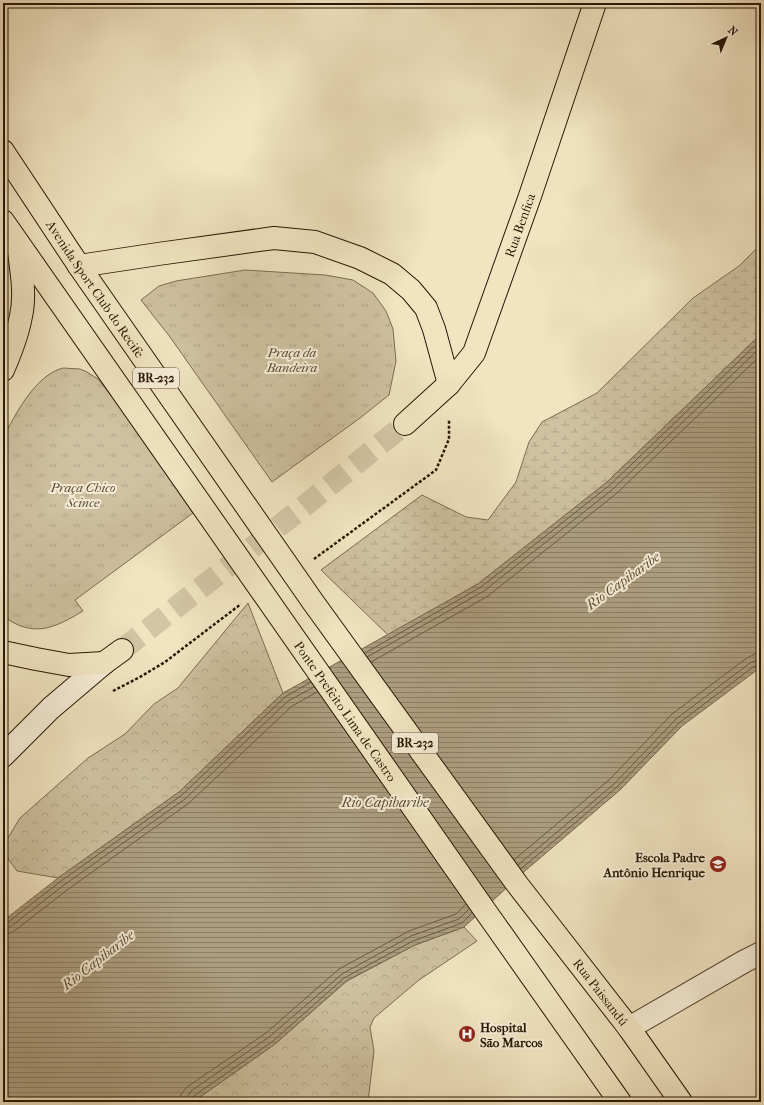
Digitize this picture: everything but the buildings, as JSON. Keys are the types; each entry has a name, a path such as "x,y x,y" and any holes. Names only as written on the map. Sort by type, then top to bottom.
{"main road":[{"name":"Rua Benfica","path":"405,424 449,384 474,353 530,196 595,3"},
{"name":"Avenida Sport Club do Recife","path":"3,151 79,266 313,602 517,884"},
{"name":"BR-232","path":"3,221 261,589"},
{"path":"79,266 274,238 315,242 360,258 392,274 412,290 426,308 434,329 449,384"},
{"path":"3,370 9,357 22,316 23,281 18,242"},
{"name":"Ponte Prefeito Lima de Castro","path":"261,589 620,1102"},
{"path":"3,652 36,660 69,665 104,663 122,650"},
{"name":"Rua Paissandú","path":"517,884 629,1028 681,1102"}],"street":[{"path":"3,756 51,708 104,663"},
{"path":"629,1028 761,953"}],"path":[{"path":"294,574 436,470 449,439 449,384"},
{"path":"110,692 165,662 261,589"}],"green space":[{"path":"761,244 761,334 607,482 478,584 388,635 321,570 422,495 466,517 488,520 516,482 529,442 542,422 597,393 693,298 739,266"},
{"name":"Praça da Bandeira","path":"245,270 325,275 353,280 373,293 386,311 393,329 396,361 389,395 272,482 170,337 141,300 159,286 176,281"},
{"name":"Praça Chico Scince","path":"63,368 80,369 98,379 117,403 193,513 75,600 83,611 52,626 34,629 14,623 3,616 3,438 20,408 35,387 53,372"},
{"path":"248,603 283,693 179,792 58,878 17,871 3,852 3,846 20,818 88,758 125,734 154,704 178,688"},
{"path":"464,927 477,941 419,980 374,1018 370,1027 374,1051 368,1102 193,1102 275,1044 347,981 415,945"}],"water":[{"name":"Rio Capibaribe","path":"761,334 761,667 682,726 620,790 526,870 464,927 415,945 346,981 275,1044 193,1102 3,1102 3,921 58,878 179,792 283,693 478,584 607,482"}],"tunnel":[{"path":"122,650 297,512 405,424"}],"place":[{"name":"Escola Padre Antônio Henrique","path":"718,864"},
{"name":"Hospital São Marcos","path":"467,1034"}]}
